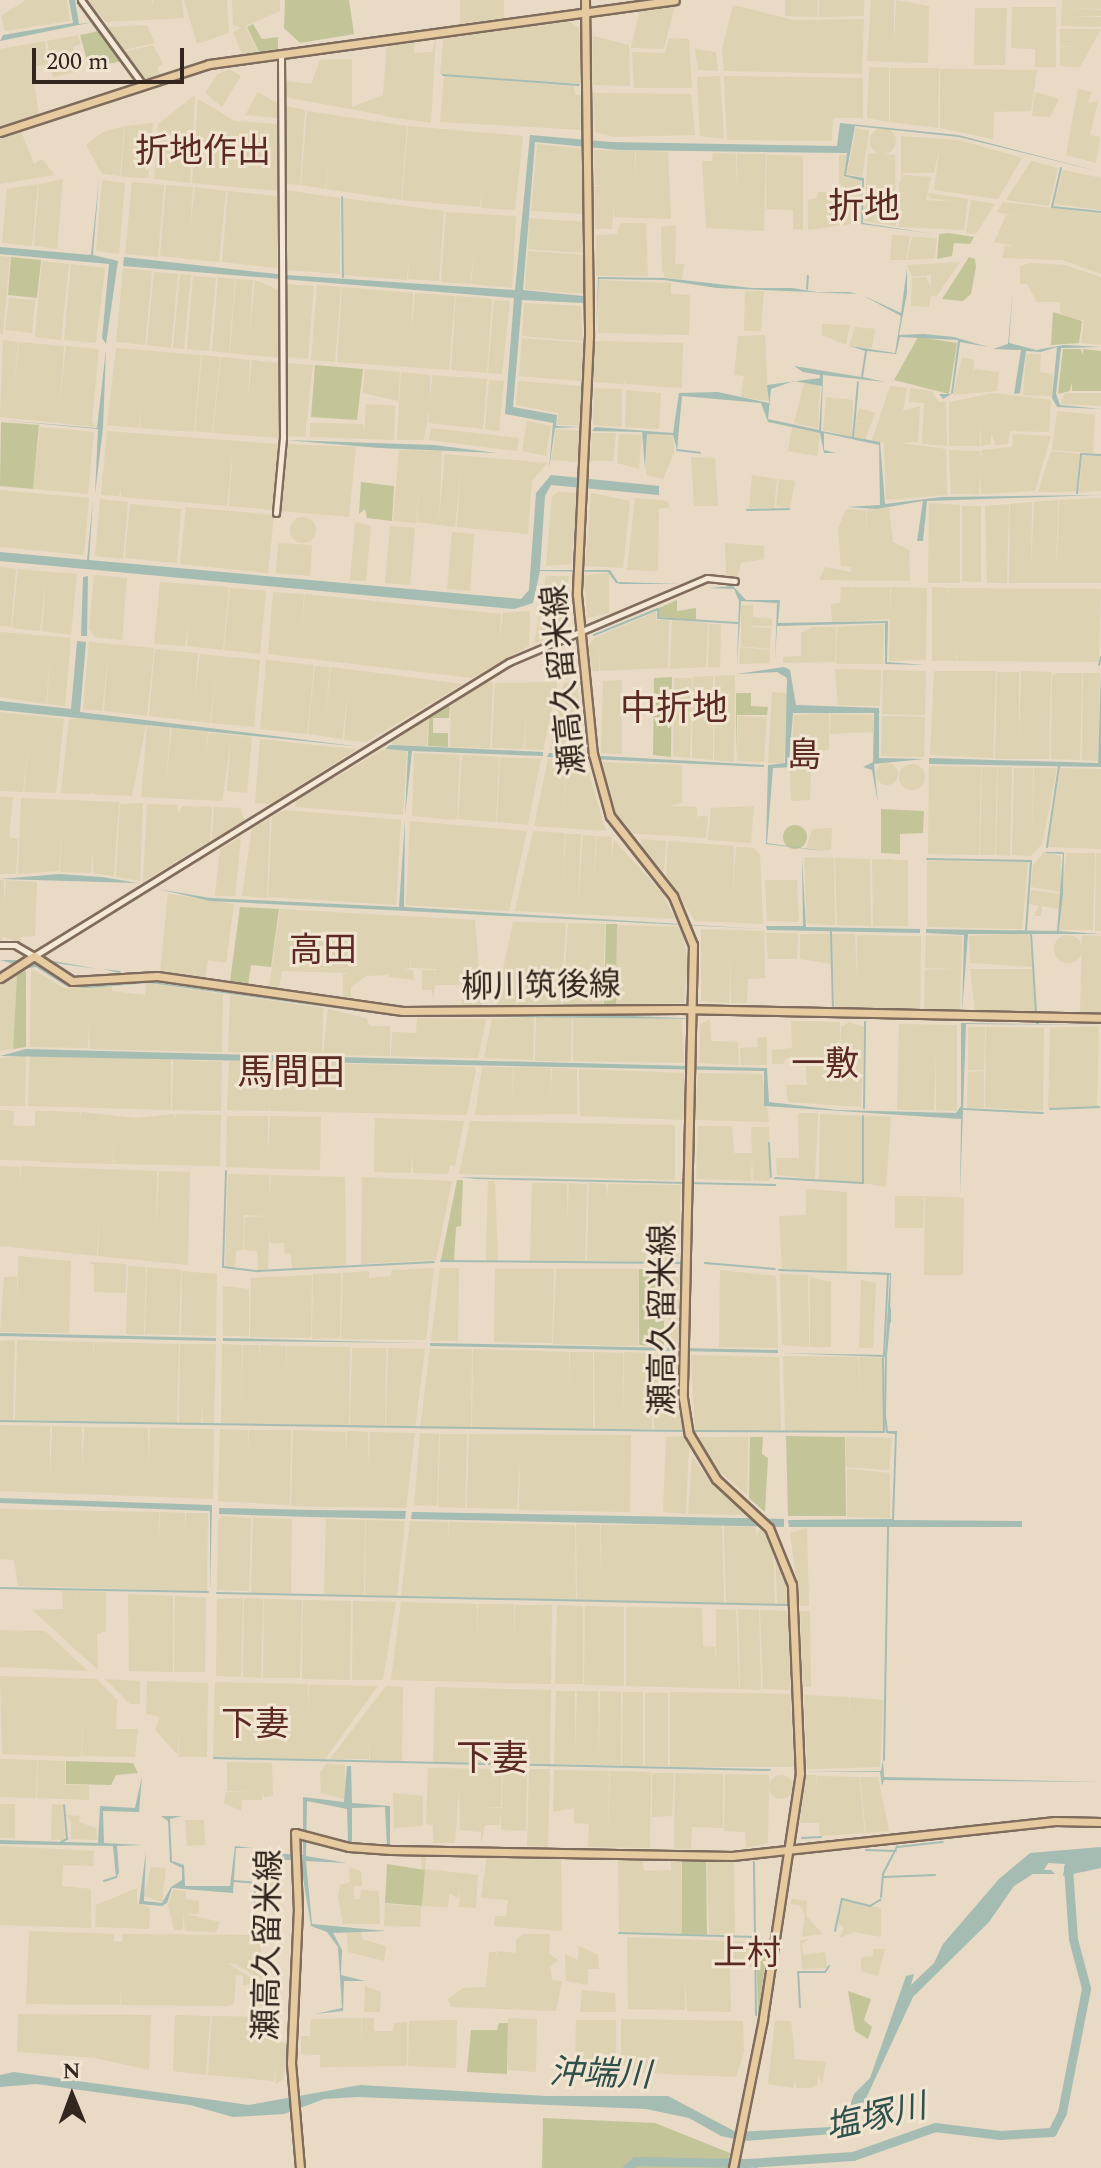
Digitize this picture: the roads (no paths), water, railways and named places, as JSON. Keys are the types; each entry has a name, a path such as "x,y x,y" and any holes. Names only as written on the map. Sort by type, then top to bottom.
{"main road":[{"name":"瀬高久留米線","path":"300,2168 293,2086 295,1833 352,1847 391,1850 732,1856 789,1849 800,1773 792,1585 780,1544 761,1518 716,1479 694,1447 684,1414 693,1015 688,924 673,896 620,835 603,799 593,757 579,634 590,233 585,0"},
{"path":"0,132 209,64 675,0"},
{"path":"0,978 34,956"},
{"name":"柳川筑後線","path":"34,956 72,981 157,976 403,1011 1101,1018"},
{"path":"733,2168 749,2093 789,1849 1055,1821 1101,1822"}],"street":[{"path":"81,0 143,85"},
{"path":"276,513 283,440 281,53"},
{"path":"0,945 15,945 34,956 477,681 707,578 735,581"}],"waterway":[{"path":"443,75 579,85"},
{"path":"1061,168 1052,207 1101,212"},
{"path":"342,197 343,277"},
{"path":"807,289 808,276"},
{"path":"853,438 858,382"},
{"path":"677,450 700,453"},
{"path":"1077,493 1081,454 1101,455"},
{"path":"747,510 789,509"},
{"path":"594,635 658,609 658,618 738,623"},
{"path":"1099,665 1101,657"},
{"path":"1047,847 1059,766"},
{"path":"927,859 1031,861 1026,931"},
{"path":"831,932 833,1008"},
{"path":"1031,933 1036,1012"},
{"path":"474,1006 489,1007"},
{"path":"864,1108 865,1022"},
{"path":"1050,1109 1099,1107"},
{"path":"964,1109 1043,1113"},
{"path":"775,1178 863,1183 863,1116"},
{"path":"769,1143 771,1177"},
{"path":"226,1171 223,1267 258,1271 434,1262"},
{"path":"441,1261 682,1263"},
{"path":"705,1263 775,1269"},
{"path":"779,1270 888,1274 884,1355"},
{"path":"890,1309 890,1322"},
{"path":"695,1431 884,1432 883,1358"},
{"path":"0,1421 683,1431"},
{"path":"884,1760 888,1527"},
{"path":"0,1588 208,1592"},
{"path":"217,1593 788,1605"},
{"path":"214,1758 770,1770"},
{"path":"61,1842 67,1839 64,1805"},
{"path":"802,1838 821,1837"},
{"path":"897,1847 943,1842"},
{"path":"881,1897 883,1874 897,1846"},
{"path":"866,1850 896,1851"},
{"path":"619,1933 755,1937 754,1862"},
{"name":"塩塚川","path":"627,2168 635,2161 747,2163 853,2156 935,2127 1000,2135 1052,2132 1062,2112 1086,1988 1073,1939 1068,1867"},
{"path":"884,1877 935,1875"},
{"path":"104,1881 116,1877"},
{"path":"234,1881 255,1883 255,1904 273,1905"},
{"path":"835,1931 842,1899 870,1906 880,1900"},
{"path":"755,1941 756,2015"},
{"path":"800,2007 798,1972 825,1972 829,1966"},
{"name":"塩塚川","path":"755,2168 763,2161"}],"district":[{"name":"折地作出","path":"203,153"},
{"name":"折地","path":"864,208"},
{"name":"中折地","path":"674,710"},
{"name":"島","path":"804,757"},
{"name":"高田","path":"323,952"},
{"name":"一敷","path":"825,1066"},
{"name":"馬間田","path":"291,1074"},
{"name":"下妻","path":"255,1726"},
{"name":"下妻","path":"492,1760"},
{"name":"上村","path":"747,1955"}],"water label":[{"name":"沖端川","path":"600,2075"}]}
